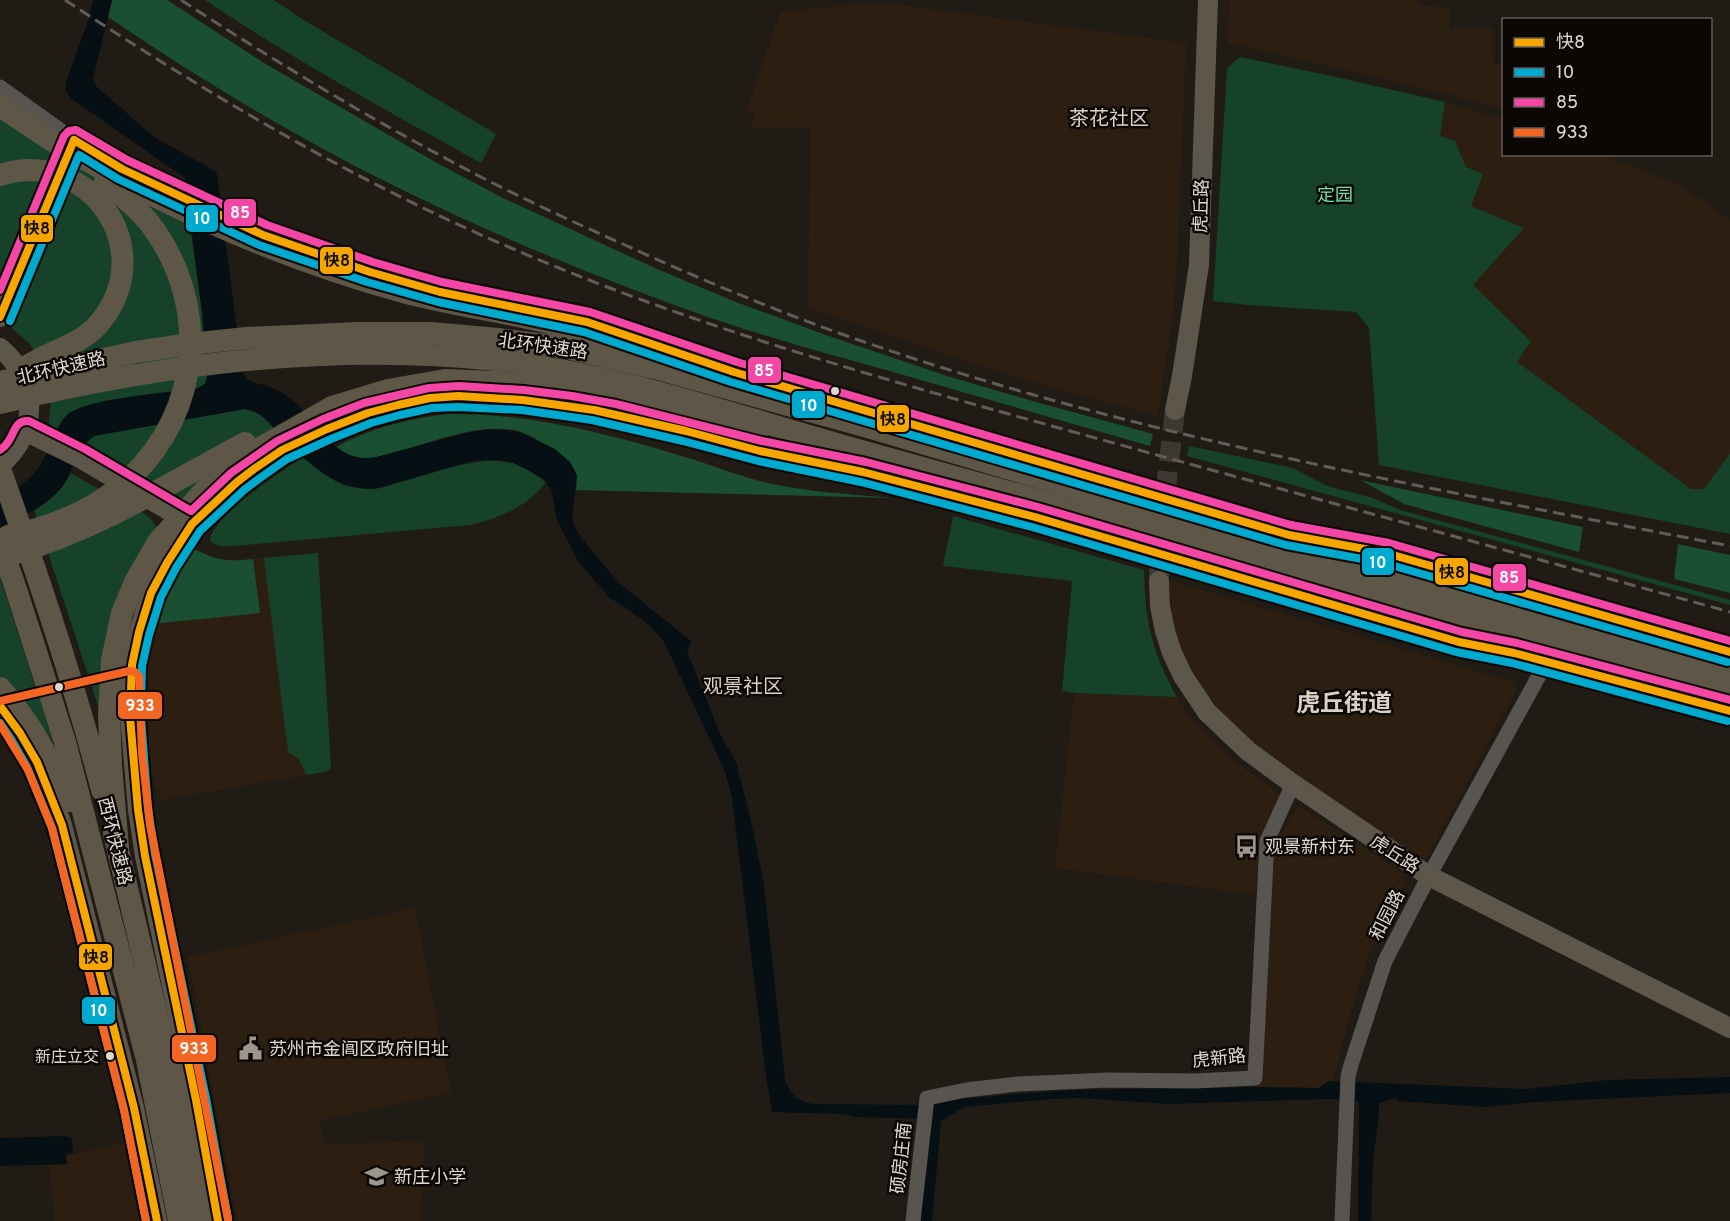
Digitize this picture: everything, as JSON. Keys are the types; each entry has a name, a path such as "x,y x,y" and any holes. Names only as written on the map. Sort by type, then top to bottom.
{"highway":[{"path":"0,105 103,180 150,224 174,264 184,291 191,323 190,353 183,392 172,422 152,453 129,479 95,504 66,519 39,529 0,537"},
{"path":"51,140 159,199 304,260 407,293 585,332 737,391"},
{"path":"0,175 21,170 44,171 76,182 95,197 111,218 120,238 123,256 117,294 107,314 96,327 75,343 0,381"},
{"name":"北环快速路","path":"0,403 140,373 194,365 247,349 394,332 442,334 543,344 591,352 658,369 864,426 1725,678"},
{"name":"北环快速路","path":"0,381 136,352 190,344 306,357 396,354 462,357 542,366 592,375 659,392 862,452 1208,546 1725,678"},
{"path":"118,848 109,714 111,675 118,630 126,603 146,560 191,503 215,481 266,444 330,418 360,398 429,382 464,380 587,393 746,433 862,452"},
{"path":"0,557 54,541 82,528 154,493 264,433 330,418"},
{"name":"西环快速路","path":"0,467 43,588 88,734 118,848 157,1059 179,1221"},
{"name":"西环快速路","path":"0,545 65,742 94,851 157,1059 200,1221"},
{"path":"1208,546 1296,582 1462,633 1514,653"},
{"path":"0,580 80,822"},
{"path":"0,688 20,711 40,741 94,851"}],"main road":[{"name":"虎丘路","path":"1175,410 1199,265 1208,0"},
{"path":"0,317 74,140 122,169 263,235 370,272 450,294 587,322 734,372 1077,474 1289,535 1386,553 1730,652"},
{"path":"0,348 20,371 28,391 29,412 25,431 17,448 0,467"},
{"path":"218,1221 138,810 131,746 132,665 151,593 192,524 237,482 330,418 368,413 430,398 458,396 524,400 594,410 760,451 862,472 1035,517 1459,642 1547,661 1730,711"},
{"path":"25,431 80,458 192,524"},
{"name":"虎丘路","path":"1158,581 1165,631 1177,665 1190,689 1207,712 1230,736 1293,784 1429,876 1730,1028"},
{"path":"0,706 36,760 52,795 62,825 134,1108 158,1221"},
{"path":"86,917 154,900"}],"street":[{"path":"0,87 74,140"},
{"name":"和园路","path":"1342,1216 1348,1077 1385,961 1547,661"},
{"name":"虎新路","path":"927,1101 966,1090 1018,1084 1255,1078 1267,841 1293,784"},
{"name":"硕房庄南","path":"913,1221 927,1101"}],"shaded area":[{"path":"93,0 112,0 93,79 96,86 154,137 217,174 242,370 246,378 284,394 296,403 336,446 347,454 360,458 376,457 488,429 517,431 555,449 570,462 577,475 572,517 574,526 582,539 618,582 692,642 687,651 721,736 736,762 750,816 764,885 785,1079 789,1089 799,1099 814,1104 934,1105 946,1100 1068,1090 1319,1088 1329,1081 1527,1089 1608,1080 1730,1077 1730,1093 1534,1102 1486,1107 1397,1101 1396,1098 1379,1103 1373,1160 1371,1221 1358,1221 1359,1101 1330,1099 1168,1104 1081,1098 964,1107 941,1121 932,1221 919,1221 930,1119 772,1112 732,798 725,771 664,642 649,625 610,598 578,561 557,520 551,489 543,479 513,463 500,460 472,461 380,488 365,489 350,486 323,473 299,454 264,418 245,409 94,436 84,445 59,491 44,504 0,527 0,499 33,475 44,458 59,425 67,415 76,409 108,401 196,389 205,384 207,378 202,312 185,178 72,99 65,91"},
{"path":"1229,0 1419,0 1419,5 1451,8 1449,30 1491,27 1494,63 1502,66 1502,109 1452,95 1228,43"},
{"path":"856,4 893,4 1186,43 1178,248 1173,313 1158,416 974,364 808,307 810,127 751,127 755,113 747,110 780,12"},
{"path":"1445,102 1502,119 1502,156 1606,156 1670,181 1701,199 1730,220 1730,453 1704,489 1691,489 1516,362 1531,340 1472,285 1470,206 1466,167 1455,141 1440,136"},
{"path":"195,549 224,561 318,553 331,768 325,772 159,800 144,733 143,664 146,641 154,613 176,571"},
{"path":"1169,580 1514,682 1517,689 1426,860 1353,816 1265,752 1231,723 1209,697 1182,654 1172,619"},
{"path":"1074,693 1177,697 1189,716 1223,751 1243,768 1283,795 1260,837 1255,895 1055,868"},
{"path":"1297,805 1404,873 1405,885 1370,951 1348,1021 1333,1081 1319,1088 1257,1087 1274,857 1278,841"},
{"path":"415,908 451,1092 320,1121 324,1144 424,1141 420,1221 237,1221 188,957"},
{"path":"63,1136 72,1138 73,1153 66,1155 67,1164 0,1166 0,1138"},
{"path":"128,1142 144,1221 55,1221 49,1165 66,1164 66,1155"}],"green space":[{"path":"112,0 167,0 264,63 437,163 503,198 657,269 736,302 947,376 1153,434 1150,446 741,328 621,285 516,242 334,155 219,89 108,17"},
{"path":"205,0 274,0 496,134 481,163 307,64"},
{"name":"定园","path":"1240,57 1445,102 1440,136 1455,141 1466,167 1483,174 1471,206 1524,228 1473,285 1531,341 1517,362 1691,489 1704,489 1730,453 1730,534 1379,465 1369,328 1356,312 1213,301 1227,68"},
{"path":"0,115 62,157 0,297"},
{"path":"72,161 189,219 202,312 207,378 205,384 196,389 104,401 62,422 56,433 48,428 51,394 37,355 29,343 5,322"},
{"path":"245,409 260,414 277,432 184,503 84,445 94,436 104,433"},
{"path":"447,414 508,417 568,426 656,448 768,483 814,491 891,498 576,490 576,472 567,461 533,437 503,429 458,434 387,455 365,459 349,456 336,447 390,425"},
{"path":"1189,446 1293,468 1327,486 1370,497 1400,510 1730,600 1730,605 1187,456"},
{"path":"304,457 345,486 488,460 513,463 546,482 522,505 492,519 470,525 234,546 220,546 212,543 210,540 214,530 235,507 280,472"},
{"path":"70,473 145,514 158,529 143,561 105,727 34,510 55,494"},
{"path":"1360,480 1583,527 1579,552 1404,504"},
{"path":"953,516 1144,570 1148,621 1161,665 1177,697 1062,691 1072,581 943,566"},
{"path":"1678,544 1730,555 1730,593 1674,579"},
{"path":"195,549 223,560 253,559 260,613 151,624 168,584"},
{"path":"318,553 331,768 325,772 306,775 299,759 288,752 264,558"},
{"path":"0,578 53,741 0,676"}],"tunnel":[{"path":"1159,581 1160,540 1175,410"}],"railway":[{"path":"65,0 228,102 395,194 511,248 655,305 876,376 1730,612"},
{"path":"181,0 345,102 489,181 676,268 833,331 942,368 1053,400 1277,456 1503,503 1730,546"}],"transit line":[{"name":"85","path":"0,290 64,136 69,131 76,130 127,160 267,225 373,262 442,282 590,312 737,362 1291,525 1389,543 1730,641"},
{"name":"快8","path":"74,140 122,169 263,235 370,272 440,292 587,322 734,372 1289,535 1386,553 1730,652"},
{"name":"快8","path":"0,317 74,140"},
{"name":"10","path":"10,321 79,155 118,179 259,245 367,282 438,302 584,332 731,382 1286,545 1384,563 1727,662"},
{"name":"85","path":"0,450 8,442 18,425 29,421 85,449 191,511 231,473 277,441 364,403 429,388 459,386 572,396 616,404 762,441 866,462 1038,507 1462,632 1517,643 1730,700"},
{"name":"快8","path":"218,1221 196,1100 145,856 138,810 130,717 132,665 151,593 192,524 237,482 282,450 368,413 430,398 458,396 523,400 594,410 760,451 863,472 1035,517 1459,642 1514,653 1730,711"},
{"name":"10","path":"228,1219 148,809 141,717 142,666 161,597 176,568 200,531 244,490 287,459 371,423 432,408 458,407 522,410 592,420 758,461 861,482 1032,527 1456,652 1512,663 1727,721"},
{"name":"933","path":"0,701 129,671 139,676 142,753 150,825 228,1219"},
{"name":"快8","path":"0,706 20,733 37,762 62,825 134,1108 157,1221"},
{"name":"10","path":"0,723 27,767 52,828 124,1110 146,1221"},
{"name":"933","path":"0,724 28,770 52,828 124,1110 146,1221"}],"place":[{"name":"观景新村东","path":"1247,847"},
{"name":"苏州市金阊区政府旧址","path":"251,1049"},
{"name":"新庄立交","path":"110,1056"},
{"name":"新庄小学","path":"376,1177"}],"district":[{"name":"茶花社区","path":"1109,118"},
{"name":"观景社区","path":"743,686"},
{"name":"虎丘街道","path":"1344,703"}]}
